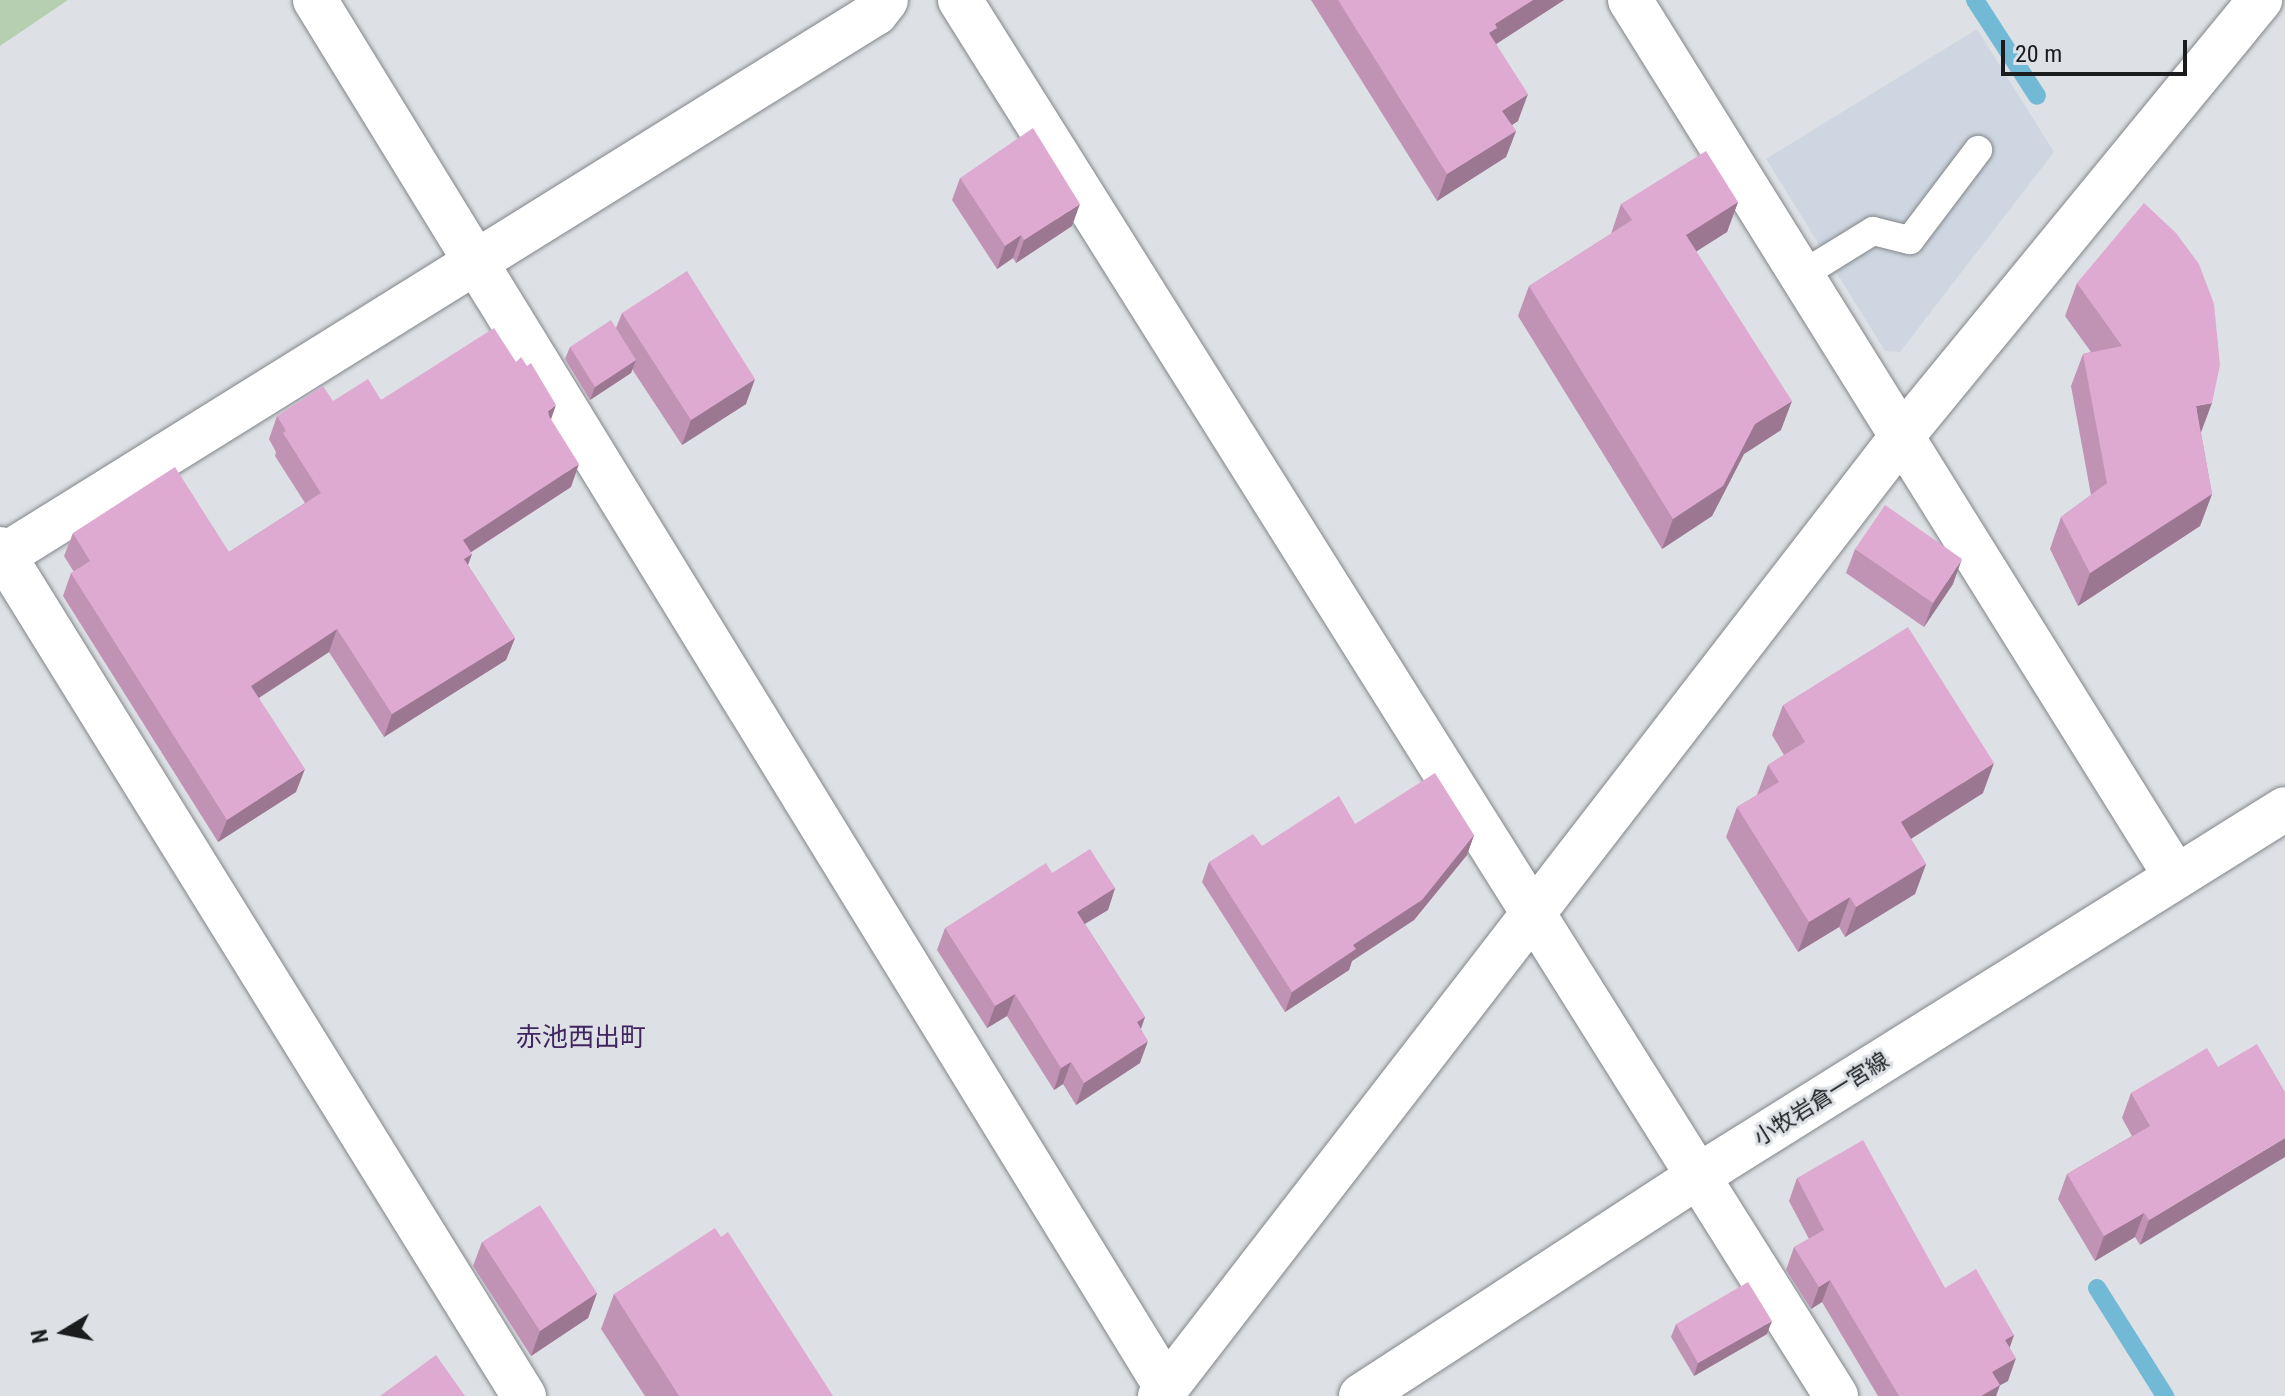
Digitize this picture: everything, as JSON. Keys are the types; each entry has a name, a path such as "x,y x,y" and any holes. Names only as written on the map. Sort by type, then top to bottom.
{"street":[{"path":"315,0 1163,1391 1903,435 2260,0"},
{"path":"524,1396 1,554 876,13 886,0"},
{"path":"960,0 1836,1396"},
{"path":"1638,3 1800,276 1903,435 2176,877"},
{"name":"小牧岩倉一宮線","path":"1361,1396 1698,1176 2285,809"}],"lane":[{"path":"1800,276 1873,231 1910,240 1978,150"}],"shaded area":[{"path":"1977,29 2054,152 1900,352 1885,351 1766,159"}],"green space":[{"path":"0,0 68,0 0,46"}],"building":[{"path":"1338,0 1533,0 1495,24 1497,28 1489,33 1528,94 1502,111 1516,131 1447,174"},
{"path":"1033,128 1080,204 1024,240 1021,235 1005,246 960,178"},
{"path":"1706,151 1738,202 1686,235 1792,401 1755,424 1723,486 1673,519 1529,286 1632,220 1621,204"},
{"path":"2144,203 2176,233 2199,264 2214,304 2220,365 2212,403 2196,406 2212,494 2090,573 2061,517 2107,483 2083,354 2122,346 2077,283"},
{"path":"687,271 755,379 691,420 622,313"},
{"path":"611,320 636,360 595,387 570,347"},
{"path":"494,328 516,362 521,357 527,366 531,363 556,405 548,411 549,416 579,464 463,540 472,554 464,559 515,638 392,714 337,629 251,686 305,769 227,820 71,573 90,561 73,533 175,467 229,552 321,493 283,433 286,431 277,416 323,386 333,401 368,379 381,400"},
{"path":"1885,505 1962,559 1933,603 1855,549"},
{"path":"1908,627 1994,763 1901,822 1926,864 1856,907 1850,897 1809,922 1737,807 1779,782 1768,765 1805,742 1783,705"},
{"path":"1435,773 1474,835 1422,900 1353,945 1356,949 1292,992 1209,862 1253,834 1262,846 1339,796 1355,824"},
{"path":"1090,849 1115,888 1077,912 1145,1017 1137,1022 1148,1041 1084,1083 1071,1062 1061,1068 1015,994 995,1006 945,928 1046,863 1052,873"},
{"path":"2257,1044 2285,1092 2285,1138 2149,1220 2144,1213 2104,1236 2067,1174 2150,1126 2131,1093 2207,1048 2218,1067"},
{"path":"1863,1140 1945,1288 1976,1269 2014,1335 2005,1340 2016,1358 1992,1372 2000,1385 1981,1396 1899,1396 1830,1280 1819,1287 1794,1247 1824,1230 1797,1178"},
{"path":"540,1205 597,1293 540,1331 482,1242"},
{"path":"715,1228 721,1237 728,1232 833,1396 679,1396 614,1294"},
{"path":"1748,1282 1772,1321 1698,1363 1676,1324"},
{"path":"436,1355 465,1396 380,1396"}],"waterway":[{"path":"1975,0 2037,96"},
{"path":"2097,1288 2165,1396"}],"district":[{"name":"赤池西出町","path":"581,1038"}]}
